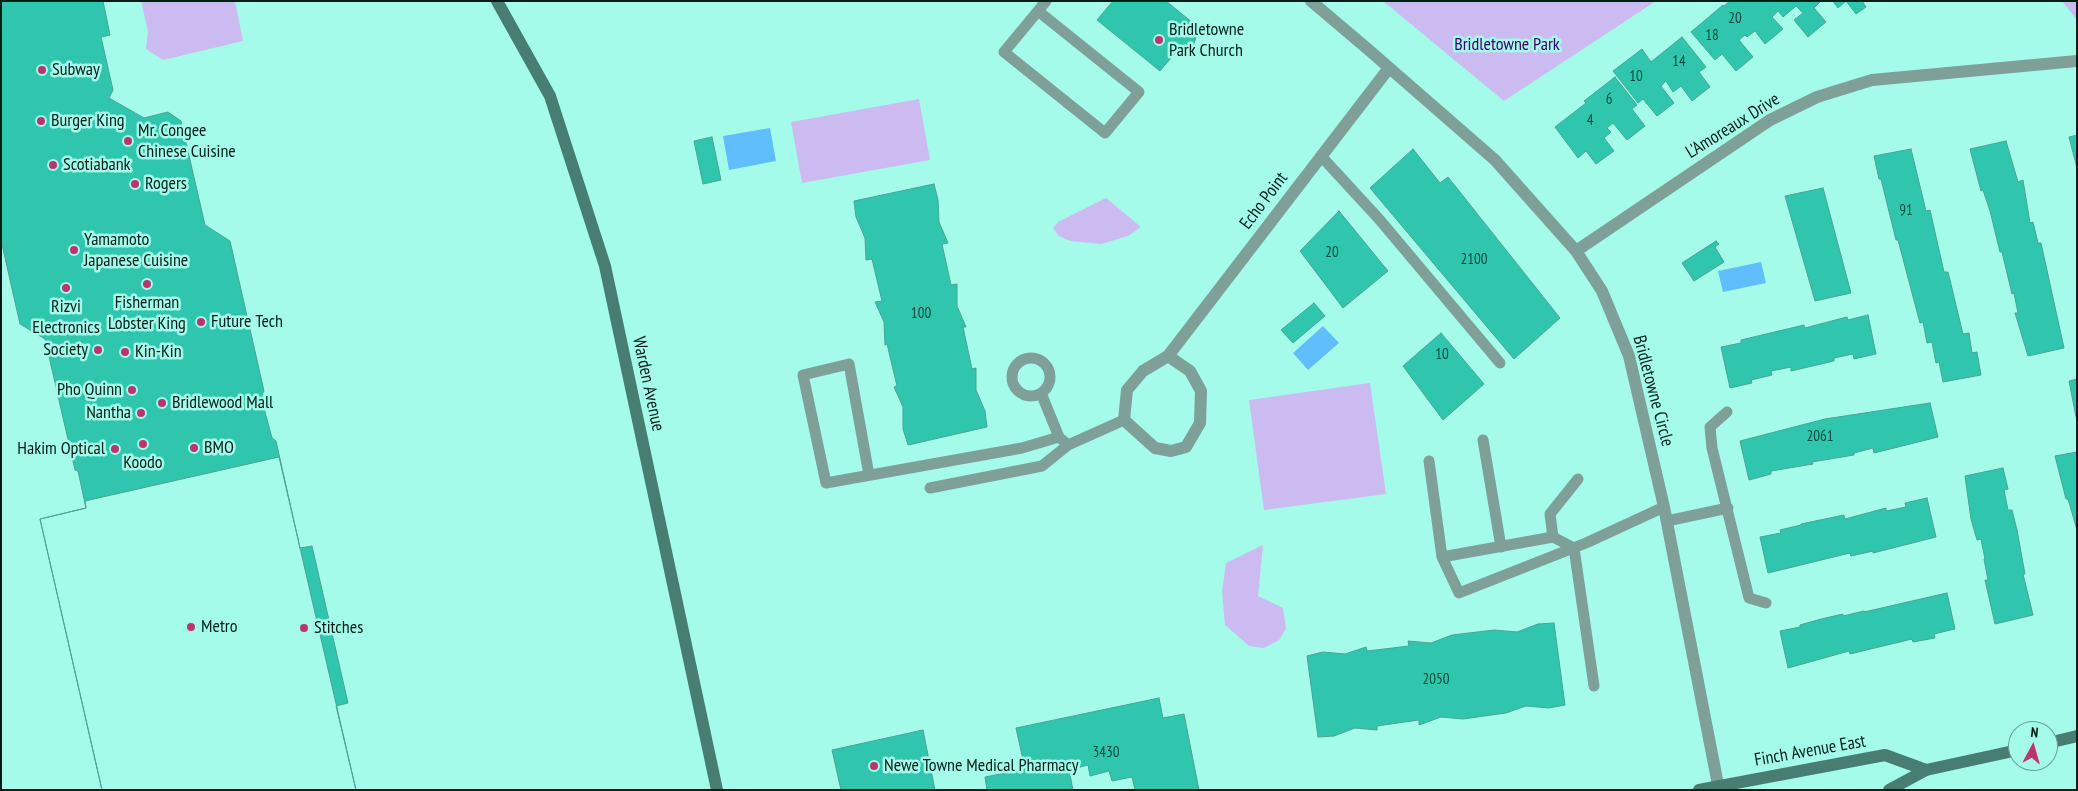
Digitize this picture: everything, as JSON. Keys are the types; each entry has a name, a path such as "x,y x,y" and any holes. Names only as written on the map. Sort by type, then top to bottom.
{"main road":[{"name":"Warden Avenue","path":"497,1 550,96 605,266 717,790"},
{"path":"2058,741 2077,736"},
{"path":"1888,790 1926,770 2008,752"},
{"name":"Finch Avenue East","path":"1699,790 1719,788 1886,756 1926,770"}],"street":[{"name":"Bridletowne Circle","path":"1310,1 1495,160 1576,251 1602,291 1629,356 1667,521 1719,788"},
{"name":"L'Amoreaux Drive","path":"1576,251 1770,120 1817,97 1872,80 2077,61"},
{"name":"Echo Point","path":"1124,420 1127,390 1143,371 1168,356 1320,156 1363,105 1390,68"},
{"path":"1124,420 1155,448 1171,451 1186,447 1200,423 1201,391 1190,371 1168,356"}],"lane":[{"path":"1038,11 1139,92 1105,133 1004,52 1046,1"},
{"path":"1320,156 1378,219 1500,363"},
{"path":"869,475 849,364 803,375 826,483 1022,448 1059,437"},
{"path":"1041,393 1059,437 1068,445"},
{"path":"1727,412 1710,427 1712,448 1749,598 1766,603"},
{"path":"930,488 1042,466 1068,445 1124,420"},
{"path":"1483,440 1501,547"},
{"path":"1429,461 1442,557 1459,593 1574,548 1664,507"},
{"path":"1553,537 1550,514 1578,479"},
{"path":"1667,521 1728,508"},
{"path":"1442,557 1553,537 1574,548"},
{"path":"1574,548 1594,686"}],"green space":[{"path":"141,1 235,1 243,41 163,60 146,49 148,31"},
{"name":"Bridletowne Park","path":"1383,1 1656,1 1504,101"},
{"path":"2062,1 2077,1 2077,20"},
{"path":"919,99 930,160 802,183 791,122"},
{"path":"1106,198 1141,227 1128,236 1101,244 1070,241 1059,236 1053,228 1058,222"},
{"path":"1370,383 1386,494 1264,510 1249,400"},
{"path":"1263,545 1258,596 1283,608 1286,629 1279,640 1264,648 1249,646 1225,625 1222,591 1226,563"}],"water":[{"path":"770,128 776,161 729,170 723,136"},
{"path":"1761,262 1766,283 1723,292 1718,271"},
{"path":"1323,326 1339,343 1308,370 1293,353"}],"building":[{"name":"Bridlewood Mall","path":"1,1 103,1 110,35 101,37 113,90 109,98 144,118 168,112 181,121 205,225 230,241 264,391 262,395 265,412 272,438 276,441 300,548 312,546 348,703 336,706 356,790 102,790 40,519 86,508 78,471 75,470 45,339 20,324 1,240"},
{"name":"Bridletowne Park Church","path":"1113,1 1166,1 1199,28 1190,56 1176,52 1160,71 1097,20"},
{"path":"1730,1 1821,1 1814,8 1826,22 1808,37 1794,20 1803,13 1796,6 1783,17 1778,11 1772,17 1783,29 1765,44 1755,31 1739,40 1753,57 1736,71 1722,54 1715,60 1691,32"},
{"path":"1833,1 1846,1 1838,8"},
{"path":"1846,1 1862,1 1866,7 1856,14"},
{"path":"1682,37 1706,67 1699,72 1710,87 1692,101 1681,86 1673,92 1666,81 1661,86 1674,103 1657,116 1643,99 1638,103 1613,71 1642,49 1651,62"},
{"path":"1615,77 1637,105 1632,109 1645,126 1627,140 1613,123 1607,128 1611,132 1604,138 1614,151 1596,164 1586,151 1578,158 1555,127"},
{"path":"2077,135 2077,168 2069,137"},
{"path":"712,137 721,180 703,184 694,141"},
{"path":"2006,141 2018,182 2023,180 2030,223 2033,222 2038,243 2041,243 2064,348 2028,356 2015,313 2018,313 2014,293 2012,294 2002,252 2000,252 1983,190 1981,191 1970,149"},
{"path":"1413,149 1440,183 1448,177 1560,318 1514,359 1370,188"},
{"path":"1911,149 1926,211 1930,210 1944,272 1948,272 1963,334 1969,333 1972,353 1977,352 1981,375 1943,382 1939,362 1936,363 1932,342 1927,343 1923,322 1920,323 1874,156"},
{"path":"934,184 938,200 939,222 948,243 942,244 951,285 957,284 957,306 966,327 963,327 972,369 976,368 976,390 985,411 987,427 908,445 903,429 903,407 894,387 897,386 887,344 885,345 884,322 875,302 882,301 872,259 866,260 865,238 856,217 854,201"},
{"path":"1823,188 1851,293 1815,301 1785,196"},
{"path":"1339,211 1388,271 1343,308 1300,251"},
{"path":"1716,241 1719,244 1715,247 1724,262 1694,281 1682,263"},
{"path":"1314,303 1325,316 1293,343 1281,330"},
{"path":"1868,315 1876,354 1854,359 1853,354 1834,358 1834,361 1791,371 1791,367 1771,371 1772,375 1751,380 1752,383 1730,388 1721,347 1741,343 1741,340 1804,325 1805,328 1847,317 1848,320"},
{"path":"1441,333 1484,384 1443,420 1403,366"},
{"path":"2077,379 2077,417 2076,417 2069,381"},
{"path":"1930,403 1938,437 1874,453 1873,448 1854,453 1854,455 1771,471 1771,474 1749,480 1740,441 1825,419"},
{"path":"2077,452 2077,530 2068,499 2066,499 2055,456"},
{"name":"Metro","path":"279,457 356,790 102,790 40,519 86,508 85,501"},
{"path":"2003,468 2008,489 2004,490 2008,510 2012,510 2017,530 2025,574 2023,574 2033,615 1995,624 1985,580 1988,580 1981,539 1977,540 1971,519 1965,476"},
{"path":"1927,498 1936,537 1873,553 1873,551 1851,556 1850,553 1768,573 1760,537 1781,533 1780,530 1801,524 1844,515 1845,519 1886,508 1886,511 1906,507 1905,503"},
{"path":"1947,593 1955,629 1934,634 1935,638 1913,642 1912,639 1850,654 1849,651 1788,668 1780,631 1800,627 1800,625 1821,619 1864,612"},
{"path":"1554,623 1565,705 1549,708 1526,706 1506,713 1463,719 1441,717 1419,725 1419,720 1377,726 1377,730 1355,728 1334,736 1318,737 1307,656 1323,652 1345,654 1366,647 1367,651 1409,646 1408,641 1431,643 1452,635 1494,630 1517,632 1538,624"},
{"path":"1159,698 1163,718 1184,714 1199,790 1135,790 1132,777 1112,781 1109,771 1090,776 1088,765 1069,770 1073,790 987,790 985,777 1025,769 1016,728"},
{"path":"923,730 935,790 841,790 832,750"}],"place":[{"name":"Bridletowne Park Church","path":"1159,40"},
{"name":"Subway","path":"42,70"},
{"name":"Burger King","path":"41,121"},
{"name":"Mr. Congee Chinese Cuisine","path":"128,141"},
{"name":"Scotiabank","path":"53,165"},
{"name":"Rogers","path":"135,184"},
{"name":"Yamamoto Japanese Cuisine","path":"74,250"},
{"name":"Fisherman Lobster King","path":"147,284"},
{"name":"Rizvi Electronics","path":"66,288"},
{"name":"Future Tech","path":"201,322"},
{"name":"Society","path":"98,350"},
{"name":"Kin-Kin","path":"125,352"},
{"name":"Pho Quinn","path":"132,390"},
{"name":"Bridlewood Mall","path":"162,403"},
{"name":"Nantha","path":"141,413"},
{"name":"Koodo","path":"143,444"},
{"name":"BMO","path":"194,448"},
{"name":"Hakim Optical","path":"115,449"},
{"name":"Metro","path":"191,627"},
{"name":"Stitches","path":"304,628"},
{"name":"Newe Towne Medical Pharmacy","path":"874,766"}]}
